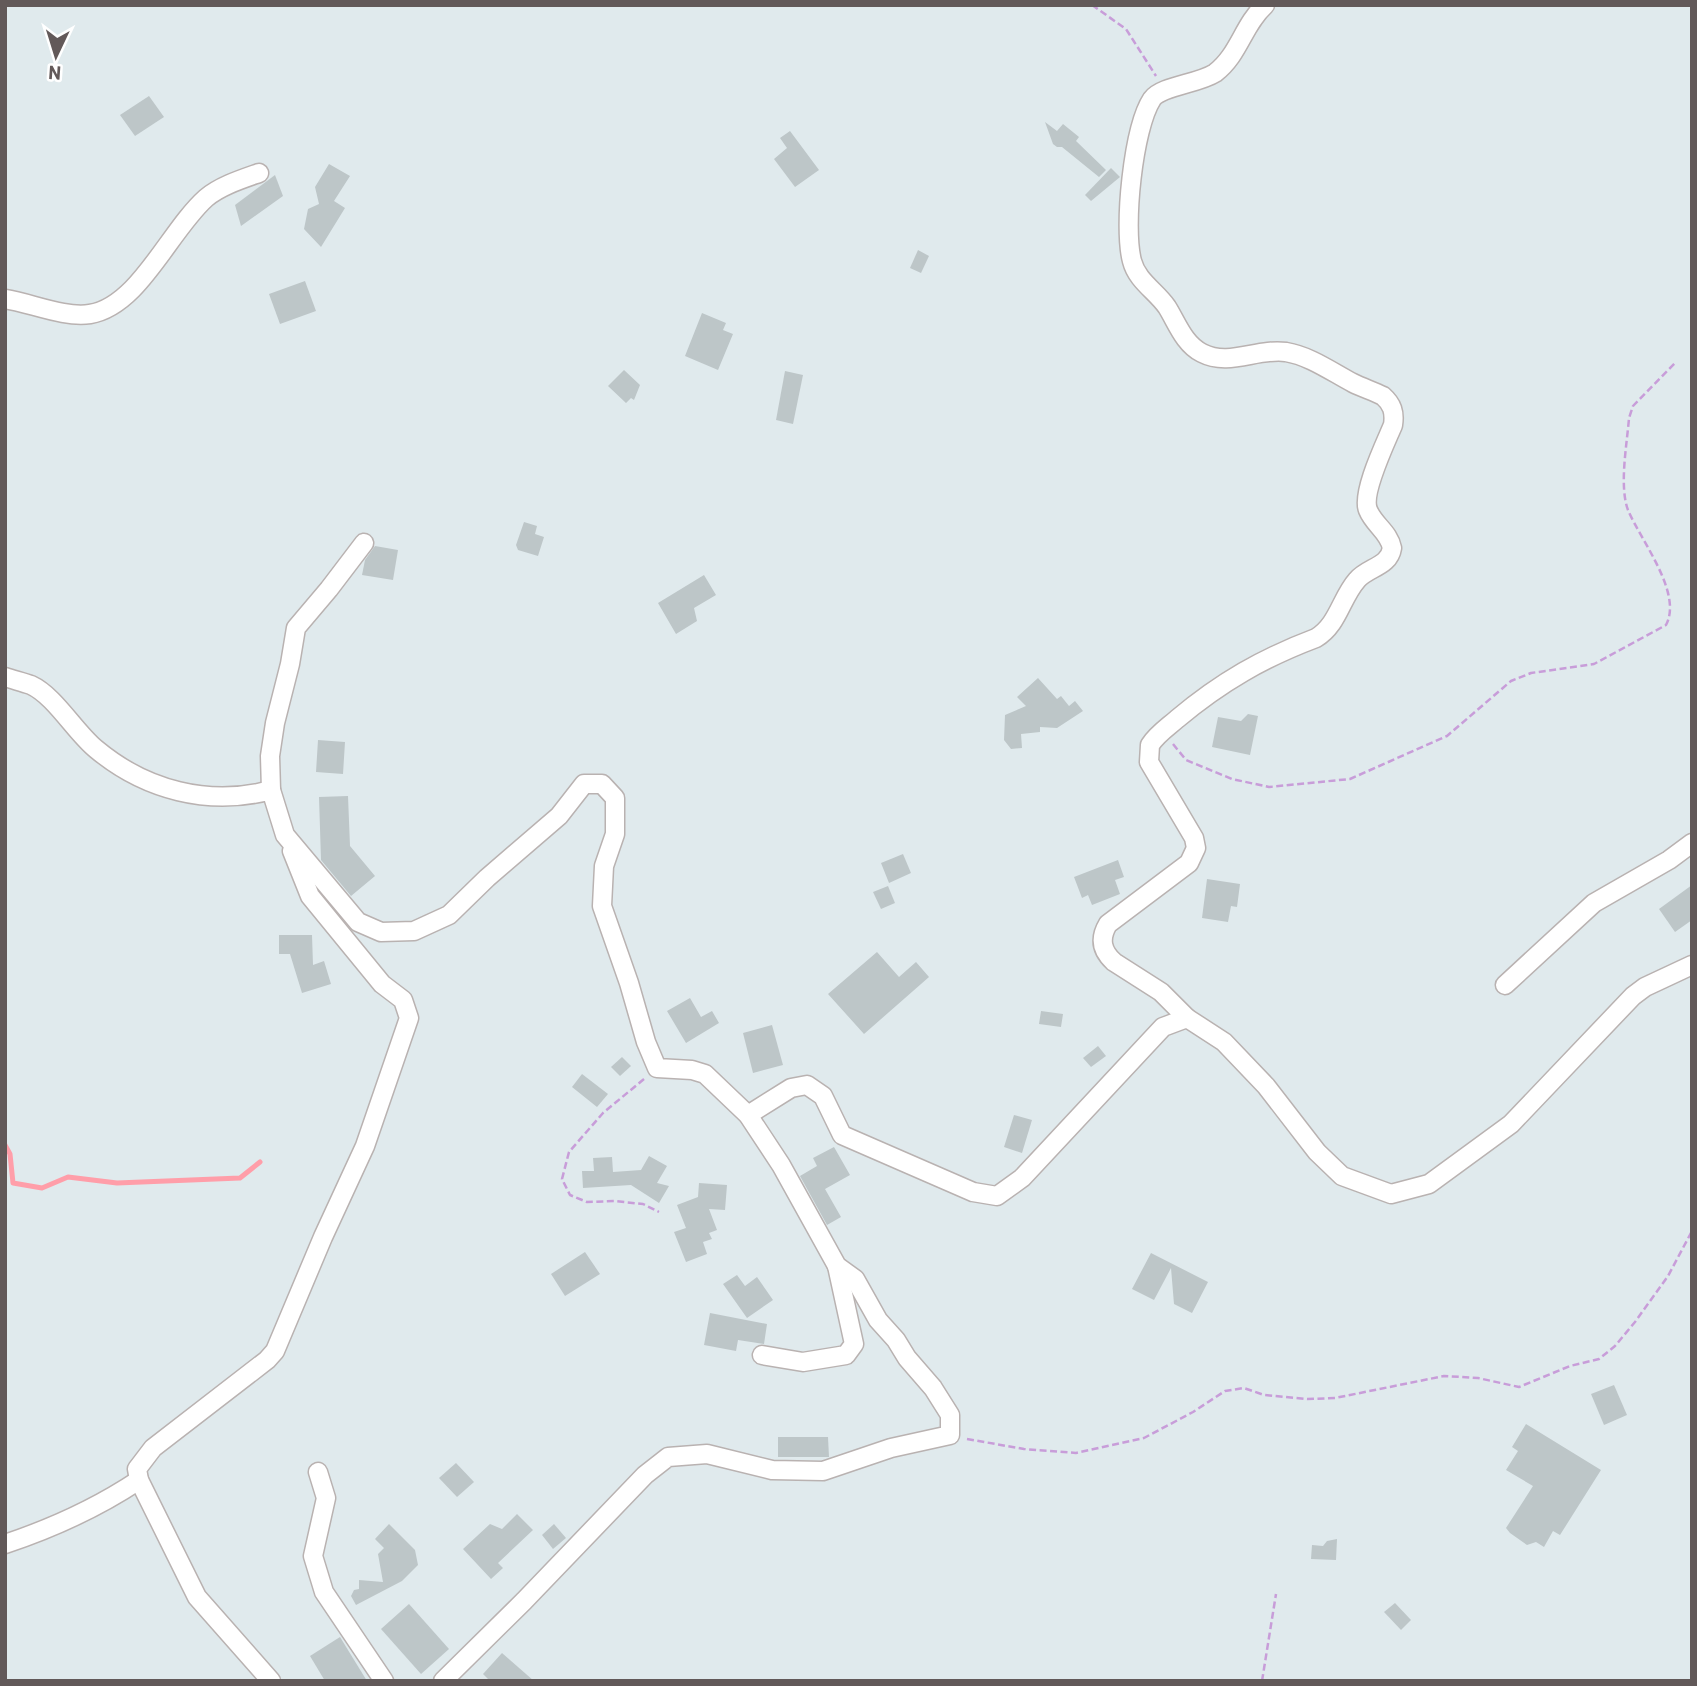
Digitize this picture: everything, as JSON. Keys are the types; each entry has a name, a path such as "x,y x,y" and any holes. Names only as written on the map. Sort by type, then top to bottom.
{"street":[{"path":"1265,5 1254,15 1234,53 1225,64 1205,79 1157,94 1147,112 1129,190 1129,244 1132,262 1138,274 1162,300 1184,337 1199,352 1224,359 1274,352 1296,355 1382,396 1392,408 1394,416 1367,500 1369,512 1392,543 1389,558 1358,578 1331,623 1320,635 1243,671 1200,699 1162,731 1150,745 1149,762 1194,838 1196,848 1189,863 1108,924 1102,944 1107,956 1161,992 1187,1018 1224,1042 1266,1086 1317,1152 1342,1176 1391,1194 1429,1184 1511,1124 1633,996 1645,987 1692,965"},
{"path":"5,299 52,310 87,314 110,309 128,296 207,197 259,173"},
{"path":"271,1681 197,1597 139,1480 137,1469 153,1448 275,1351 365,1146 409,1018 403,1000 382,984 310,897 285,835 271,790 270,756 275,723 296,628 364,543"},
{"path":"5,677 33,686 95,748 131,774 180,793 208,797 248,796 271,790"},
{"path":"285,835 358,922 381,932 414,931 449,915 559,816 584,784 602,784 615,798 615,834 604,866 602,906 657,1068 692,1070 705,1074 748,1115 781,1165 837,1266 854,1344 846,1355 803,1362 762,1355"},
{"path":"1505,985 1594,903 1669,860 1692,843"},
{"path":"748,1115 791,1088 807,1085 823,1097 842,1135 973,1192 997,1196 1022,1178 1163,1027 1187,1018"},
{"path":"443,1681 645,1475 668,1457 707,1454 772,1470 822,1471 891,1448 950,1436 950,1415 933,1388 878,1320 855,1279 837,1266"},
{"path":"318,1472 326,1498 313,1556 324,1592 384,1681"},
{"path":"5,1544 46,1531 97,1507 139,1480"}],"path":[{"path":"1093,5 1126,29 1167,90"},
{"path":"1162,731 1186,760 1232,779 1269,787 1349,779 1447,736 1511,681 1531,673 1594,664 1667,625 1671,616 1668,588 1628,509 1624,494 1629,418 1633,406 1676,362"},
{"path":"657,1068 603,1113 569,1152 562,1179 570,1195 587,1202 643,1204 659,1212"},
{"path":"950,1436 1024,1449 1076,1453 1144,1438 1193,1412 1224,1391 1244,1388 1264,1395 1307,1399 1335,1398 1444,1376 1478,1378 1519,1387 1570,1366 1600,1359 1615,1346 1668,1276 1692,1231"},
{"path":"1262,1681 1276,1594"}],"building":[{"path":"149,96 164,117 135,136 120,115"},
{"path":"1045,122 1057,131 1063,124 1079,137 1076,141 1106,170 1099,177 1062,147 1053,144"},
{"path":"790,131 819,170 795,187 774,159 787,148 780,138"},
{"path":"329,164 350,176 334,201 345,208 321,247 304,229 308,209 319,204 315,187"},
{"path":"1111,168 1120,177 1091,201 1085,195"},
{"path":"275,175 283,196 241,226 235,205"},
{"path":"918,250 929,256 921,273 910,268"},
{"path":"305,281 316,311 280,324 269,294"},
{"path":"702,313 726,323 723,330 733,334 718,370 685,356"},
{"path":"624,370 640,385 634,400 631,398 626,403 608,386"},
{"path":"785,371 803,375 793,424 776,420"},
{"path":"524,522 537,526 535,534 544,537 538,556 518,550 516,545"},
{"path":"375,546 398,550 393,580 362,575 365,560"},
{"path":"704,575 716,595 694,608 697,621 676,634 658,603"},
{"path":"1038,678 1057,699 1061,696 1069,706 1075,701 1083,711 1057,728 1040,727 1040,732 1021,734 1022,748 1011,749 1004,740 1005,715 1026,706 1017,697"},
{"path":"1248,714 1258,716 1250,755 1212,747 1218,717 1241,721"},
{"path":"318,740 345,742 343,774 316,772"},
{"path":"348,796 350,846 375,876 351,896 321,860 319,797"},
{"path":"903,854 911,873 889,883 881,863"},
{"path":"1118,860 1124,877 1115,880 1120,894 1092,905 1088,895 1082,898 1074,877"},
{"path":"1207,879 1240,884 1237,907 1231,906 1228,922 1202,918"},
{"path":"1692,885 1692,920 1675,932 1659,909"},
{"path":"888,886 895,903 881,909 873,892"},
{"path":"279,935 312,935 313,965 324,961 331,984 302,993 290,954 279,954"},
{"path":"877,952 899,977 916,962 929,977 864,1034 828,994"},
{"path":"690,998 701,1017 712,1011 719,1023 686,1043 667,1011"},
{"path":"1041,1011 1063,1014 1061,1027 1039,1024"},
{"path":"772,1025 783,1065 753,1073 743,1033"},
{"path":"1098,1046 1106,1056 1091,1067 1083,1058"},
{"path":"622,1057 631,1066 620,1076 611,1067"},
{"path":"582,1074 608,1094 597,1107 572,1087"},
{"path":"1014,1115 1032,1120 1022,1153 1004,1147"},
{"path":"834,1147 850,1175 825,1189 841,1217 827,1225 800,1176 817,1166 813,1158"},
{"path":"649,1156 667,1166 657,1183 669,1186 659,1203 631,1185 583,1188 582,1171 594,1171 593,1158 612,1157 613,1172 641,1170"},
{"path":"699,1183 727,1185 725,1210 709,1209 717,1230 709,1233 712,1239 703,1242 707,1254 686,1262 674,1232 686,1228 677,1205 698,1197"},
{"path":"585,1252 600,1274 565,1296 551,1274"},
{"path":"1151,1253 1208,1282 1192,1313 1174,1304 1171,1268 1154,1300 1132,1289"},
{"path":"737,1275 745,1286 757,1277 773,1300 747,1318 723,1284"},
{"path":"710,1313 767,1324 764,1344 738,1340 736,1351 704,1345"},
{"path":"1614,1385 1627,1415 1604,1425 1591,1394"},
{"path":"1526,1424 1601,1470 1560,1535 1553,1531 1544,1547 1536,1542 1527,1545 1506,1528 1533,1486 1506,1470 1518,1451 1512,1447"},
{"path":"778,1437 828,1437 829,1457 778,1457"},
{"path":"456,1463 474,1482 457,1497 439,1478"},
{"path":"517,1514 533,1530 498,1563 503,1568 491,1579 463,1549 490,1524 502,1529"},
{"path":"389,1524 415,1550 418,1565 402,1581 356,1605 351,1596 354,1590 359,1589 359,1580 383,1582 378,1554 384,1548 375,1539"},
{"path":"554,1524 566,1538 553,1549 542,1535"},
{"path":"1337,1539 1336,1560 1311,1559 1312,1545 1323,1546 1327,1541"},
{"path":"1395,1603 1411,1620 1401,1630 1384,1612"},
{"path":"409,1604 449,1649 421,1674 381,1629"},
{"path":"340,1637 367,1681 325,1681 310,1656"},
{"path":"502,1653 534,1681 490,1681 483,1674"}],"waterway":[{"path":"5,1145 10,1154 13,1183 42,1188 68,1177 117,1183 240,1178 260,1162"}]}
